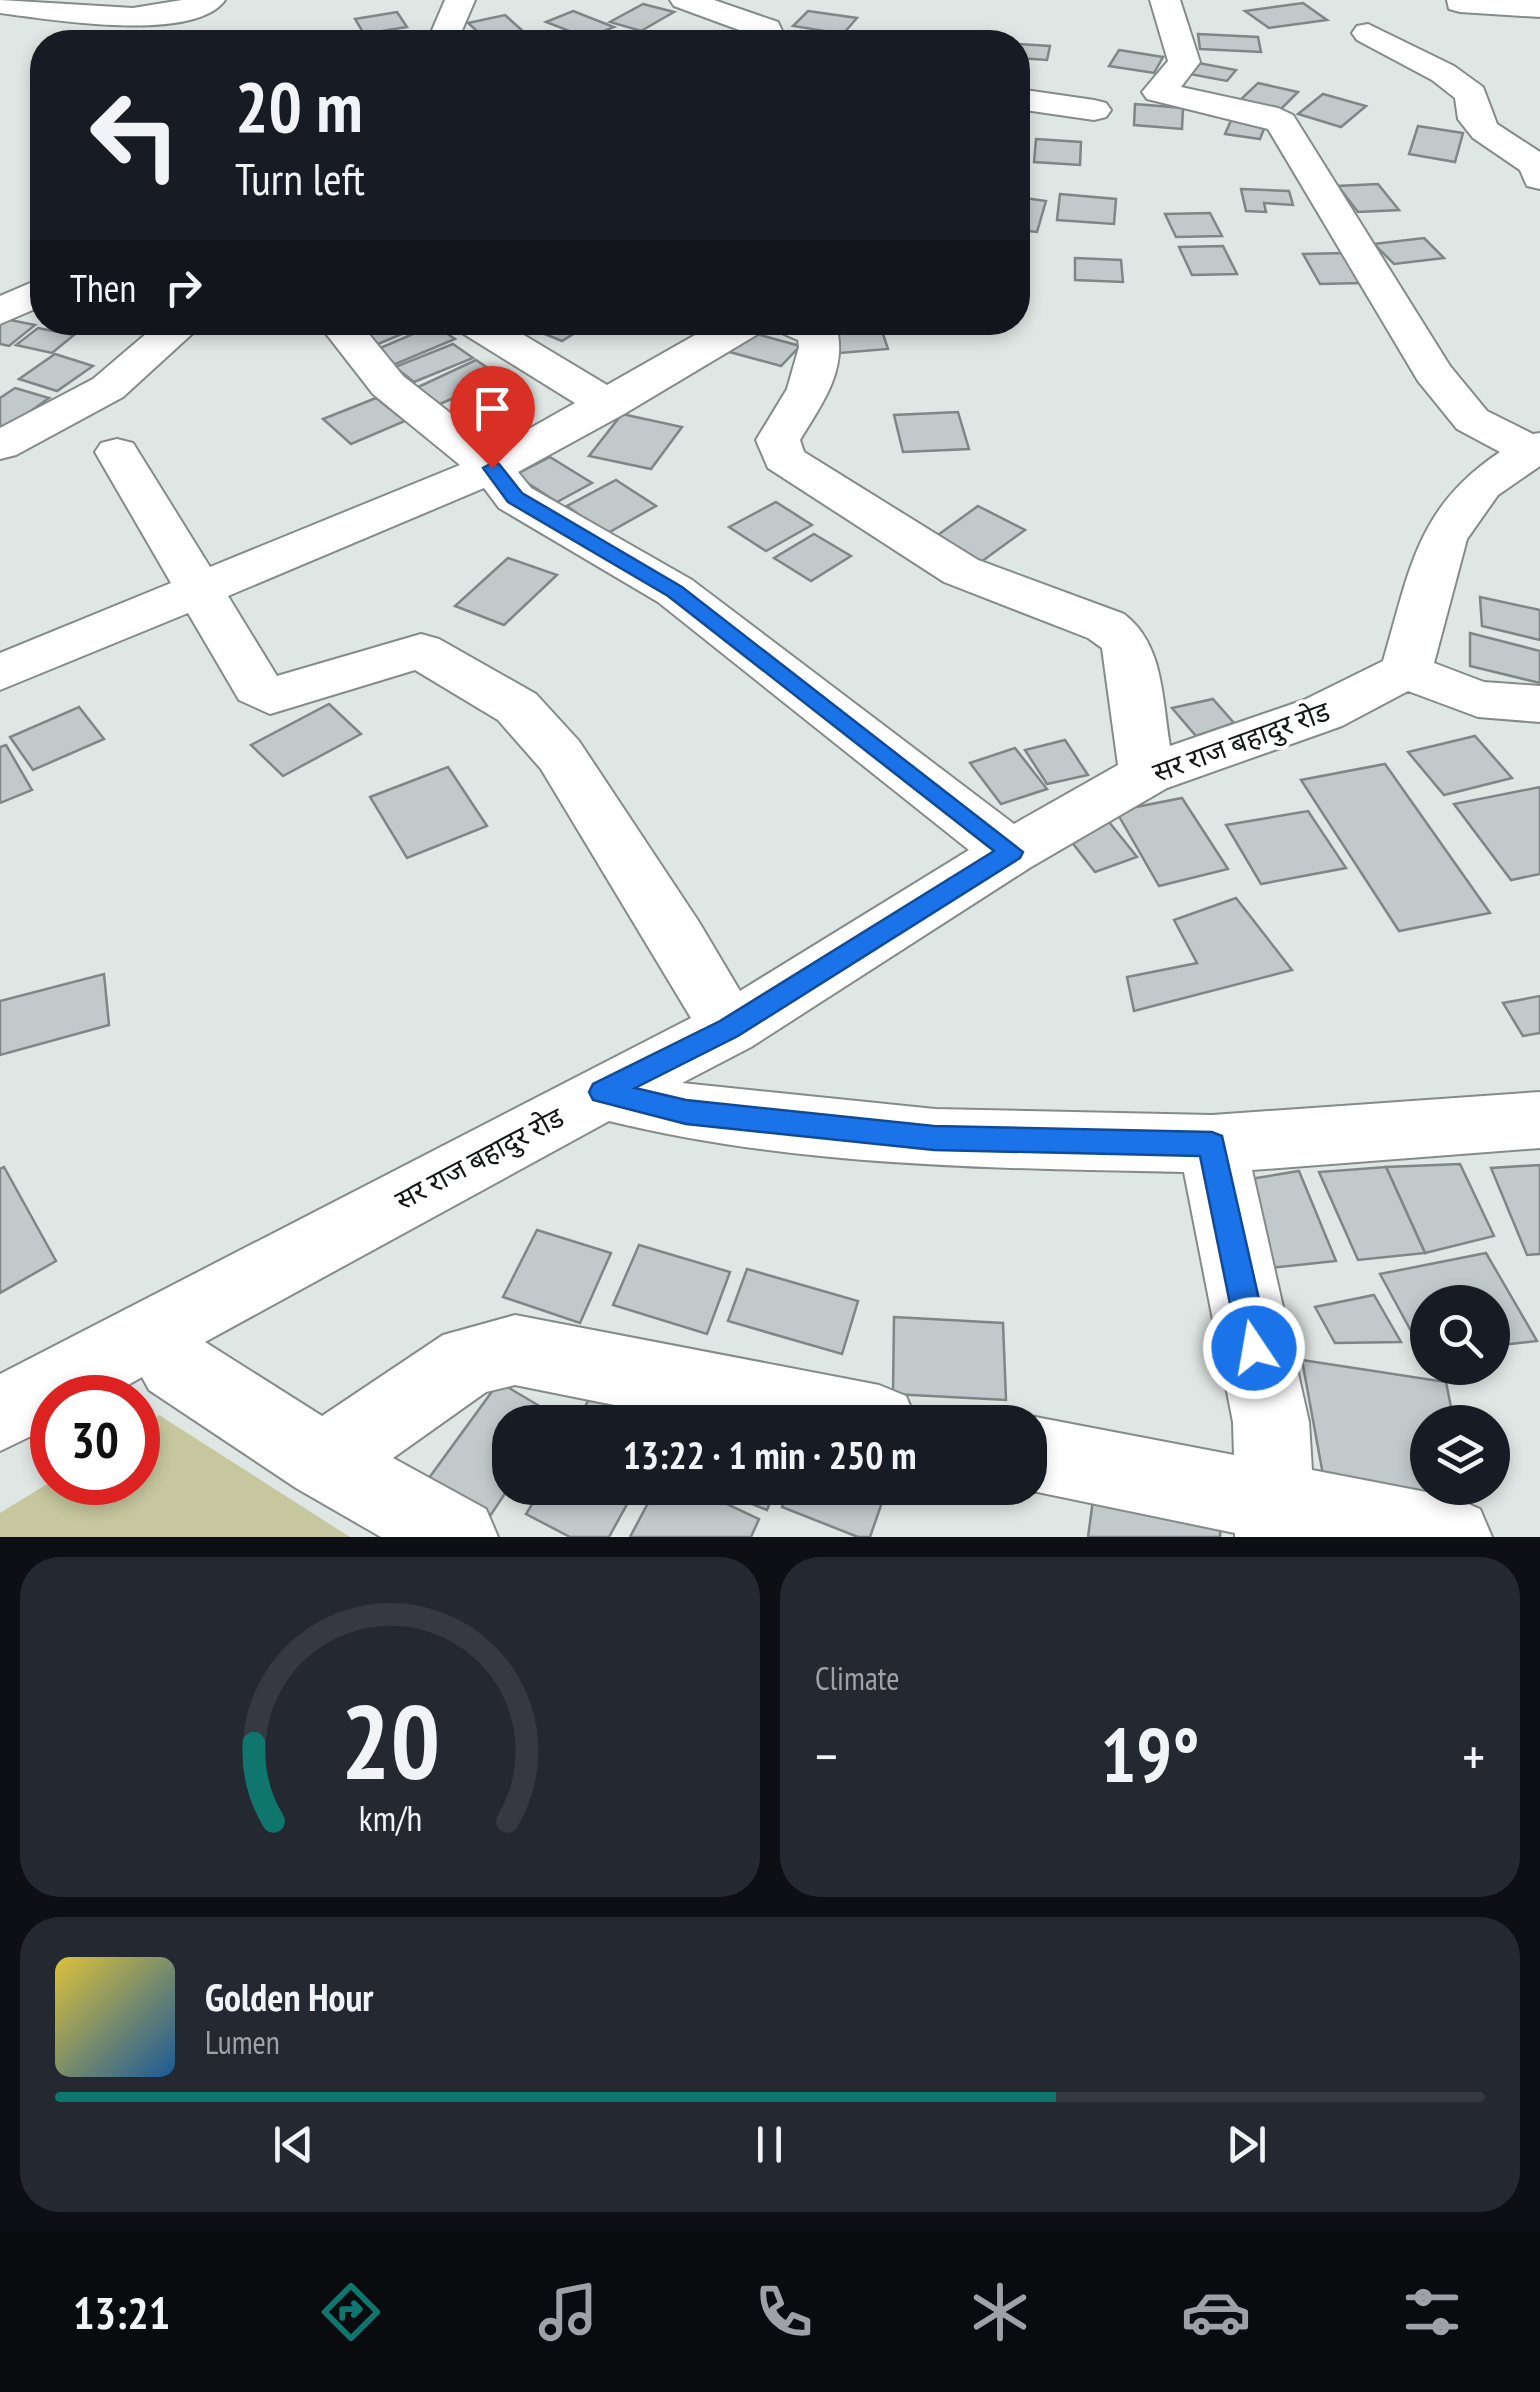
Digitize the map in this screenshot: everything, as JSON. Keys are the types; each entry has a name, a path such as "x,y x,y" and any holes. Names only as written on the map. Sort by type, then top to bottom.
{"street":[{"path":"1,3 120,17 162,16 210,0"},
{"path":"447,30 460,0"},
{"path":"685,0 768,30"},
{"path":"1165,0 1184,62 1160,92 1266,115 1281,122 1433,372 1472,420 1536,449"},
{"path":"1460,3 1540,8"},
{"path":"1368,32 1443,73 1470,94 1475,119 1485,131 1536,165 1540,178"},
{"path":"1030,101 1094,110"},
{"path":"0,312 30,296"},
{"path":"0,446 108,388 170,335"},
{"path":"348,335 388,385 492,468 515,498 675,591 1012,852"},
{"path":"494,335 609,405"},
{"path":"0,673 492,468 727,335"},
{"path":"818,335 811,383 778,440 784,458 837,497 960,571 1106,626 1122,638 1127,647 1147,774"},
{"path":"1536,449 1482,485 1444,538 1406,671 1478,699 1540,704"},
{"path":"117,452 258,688 270,696 421,651 516,707 560,755 678,938 729,1029"},
{"name":"सर राज बहादुर रोड","path":"0,1414 603,1092 729,1029 1012,852 1147,774 1322,713 1406,671"},
{"path":"603,1092 686,1112 934,1138 1212,1144 1540,1120"},
{"path":"1212,1144 1271,1422 1274,1521"},
{"path":"156,1331 176,1365 323,1461 458,1537"},
{"path":"323,1461 469,1360 514,1350 793,1405"},
{"path":"1047,1459 1274,1521 1452,1537"}],"green space":[{"path":"160,1416 350,1537 0,1537 0,1513 30,1495 30,1505 160,1505"}],"building":[{"path":"1303,3 1327,20 1269,28 1245,11"},
{"path":"643,4 674,12 643,30 610,22"},
{"path":"573,11 614,27 566,30 546,22"},
{"path":"808,11 857,18 846,30 793,26"},
{"path":"397,12 407,27 362,30 355,19"},
{"path":"505,15 522,30 476,30 468,23"},
{"path":"1198,34 1258,37 1261,52 1200,49"},
{"path":"1030,45 1050,46 1047,60 1030,59"},
{"path":"1119,50 1163,57 1154,73 1109,66"},
{"path":"1193,62 1236,70 1227,81 1184,73"},
{"path":"1258,83 1298,92 1279,111 1239,101"},
{"path":"1323,94 1366,106 1341,127 1298,114"},
{"path":"1135,104 1183,108 1182,129 1134,125"},
{"path":"1233,116 1267,121 1260,139 1225,134"},
{"path":"1418,126 1463,133 1455,162 1409,154"},
{"path":"1036,139 1081,142 1080,165 1034,162"},
{"path":"1378,184 1399,210 1358,212 1338,186"},
{"path":"1241,189 1289,191 1293,205 1264,203 1266,212 1246,211"},
{"path":"1060,194 1116,199 1114,224 1057,220"},
{"path":"1030,199 1046,201 1037,232 1030,231"},
{"path":"1210,213 1222,236 1176,237 1165,214"},
{"path":"1424,238 1444,258 1394,264 1374,244"},
{"path":"1223,246 1237,274 1192,275 1179,247"},
{"path":"1344,253 1361,283 1320,284 1303,254"},
{"path":"1075,258 1121,260 1123,282 1075,280"},
{"path":"0,318 30,324 30,329 9,346 0,344"},
{"path":"30,334 74,335 52,353 16,345"},
{"path":"354,335 399,335 371,347"},
{"path":"411,335 449,335 455,339 393,365 373,351"},
{"path":"547,335 571,335 562,341"},
{"path":"742,335 760,335 800,346 781,366 726,351"},
{"path":"835,335 883,335 888,349 840,353"},
{"path":"453,344 473,358 414,382 395,367"},
{"path":"55,354 93,366 57,391 19,379"},
{"path":"476,360 501,377 440,404 416,388"},
{"path":"15,388 49,398 0,433 0,398"},
{"path":"376,398 405,421 351,444 323,419"},
{"path":"958,412 969,449 903,452 894,415"},
{"path":"622,414 682,427 651,469 589,456"},
{"path":"550,457 592,483 557,502 515,475"},
{"path":"616,480 656,506 606,534 567,506"},
{"path":"776,502 812,525 766,551 729,527"},
{"path":"978,506 1025,530 974,567 928,542"},
{"path":"814,534 851,556 811,581 774,558"},
{"path":"508,558 557,575 504,625 455,606"},
{"path":"1480,597 1540,610 1540,640 1482,626"},
{"path":"1470,633 1540,651 1540,683 1470,666"},
{"path":"1213,699 1234,723 1196,736 1172,708"},
{"path":"329,704 361,734 283,776 251,745"},
{"path":"79,707 104,739 33,770 10,737"},
{"path":"1475,736 1512,778 1444,795 1408,752"},
{"path":"1065,740 1088,775 1047,784 1025,750"},
{"path":"6,745 32,790 0,803 0,747"},
{"path":"1015,748 1047,789 1001,804 970,763"},
{"path":"1385,764 1490,913 1399,931 1301,780"},
{"path":"448,767 487,826 407,858 370,797"},
{"path":"1540,787 1540,874 1511,880 1454,804"},
{"path":"1182,798 1228,869 1159,886 1116,811"},
{"path":"1308,811 1346,868 1261,884 1226,825"},
{"path":"1105,817 1137,857 1095,872 1064,832"},
{"path":"1236,898 1292,970 1134,1011 1127,977 1197,963 1174,920"},
{"path":"104,974 109,1025 0,1055 0,1001"},
{"path":"1540,996 1540,1033 1523,1036 1503,1003"},
{"path":"1460,1164 1494,1236 1425,1253 1386,1167"},
{"path":"1540,1165 1540,1254 1527,1255 1491,1168"},
{"path":"4,1167 56,1261 0,1293 0,1169"},
{"path":"1386,1167 1425,1253 1358,1260 1319,1172"},
{"path":"1299,1171 1336,1261 1269,1268 1244,1180"},
{"path":"537,1230 611,1253 580,1323 503,1297"},
{"path":"639,1245 730,1272 707,1334 613,1305"},
{"path":"1486,1253 1505,1285 1410,1285 1410,1329 1380,1274"},
{"path":"747,1269 858,1301 842,1354 728,1321"},
{"path":"1510,1294 1537,1341 1510,1344"},
{"path":"1374,1295 1401,1342 1335,1343 1315,1307"},
{"path":"894,1317 1003,1323 1006,1400 893,1394"},
{"path":"1302,1360 1410,1376 1410,1385 1447,1385 1451,1405 1410,1405 1410,1502 1325,1486"},
{"path":"605,1371 671,1401 669,1405 586,1405"},
{"path":"499,1382 538,1405 492,1405 492,1505 497,1505 490,1516 429,1478"},
{"path":"1095,1485 1221,1518 1220,1537 1088,1537"},
{"path":"532,1505 627,1505 609,1537 570,1537 526,1514"},
{"path":"647,1505 729,1505 759,1519 751,1537 630,1537"},
{"path":"881,1505 870,1537 858,1537 782,1507"},
{"path":"1429,1505 1471,1505 1473,1513"}],"route":[{"path":"492,468 515,498 675,591 1012,852 729,1029 603,1092 686,1112 934,1138 1212,1144 1254,1348"}]}
